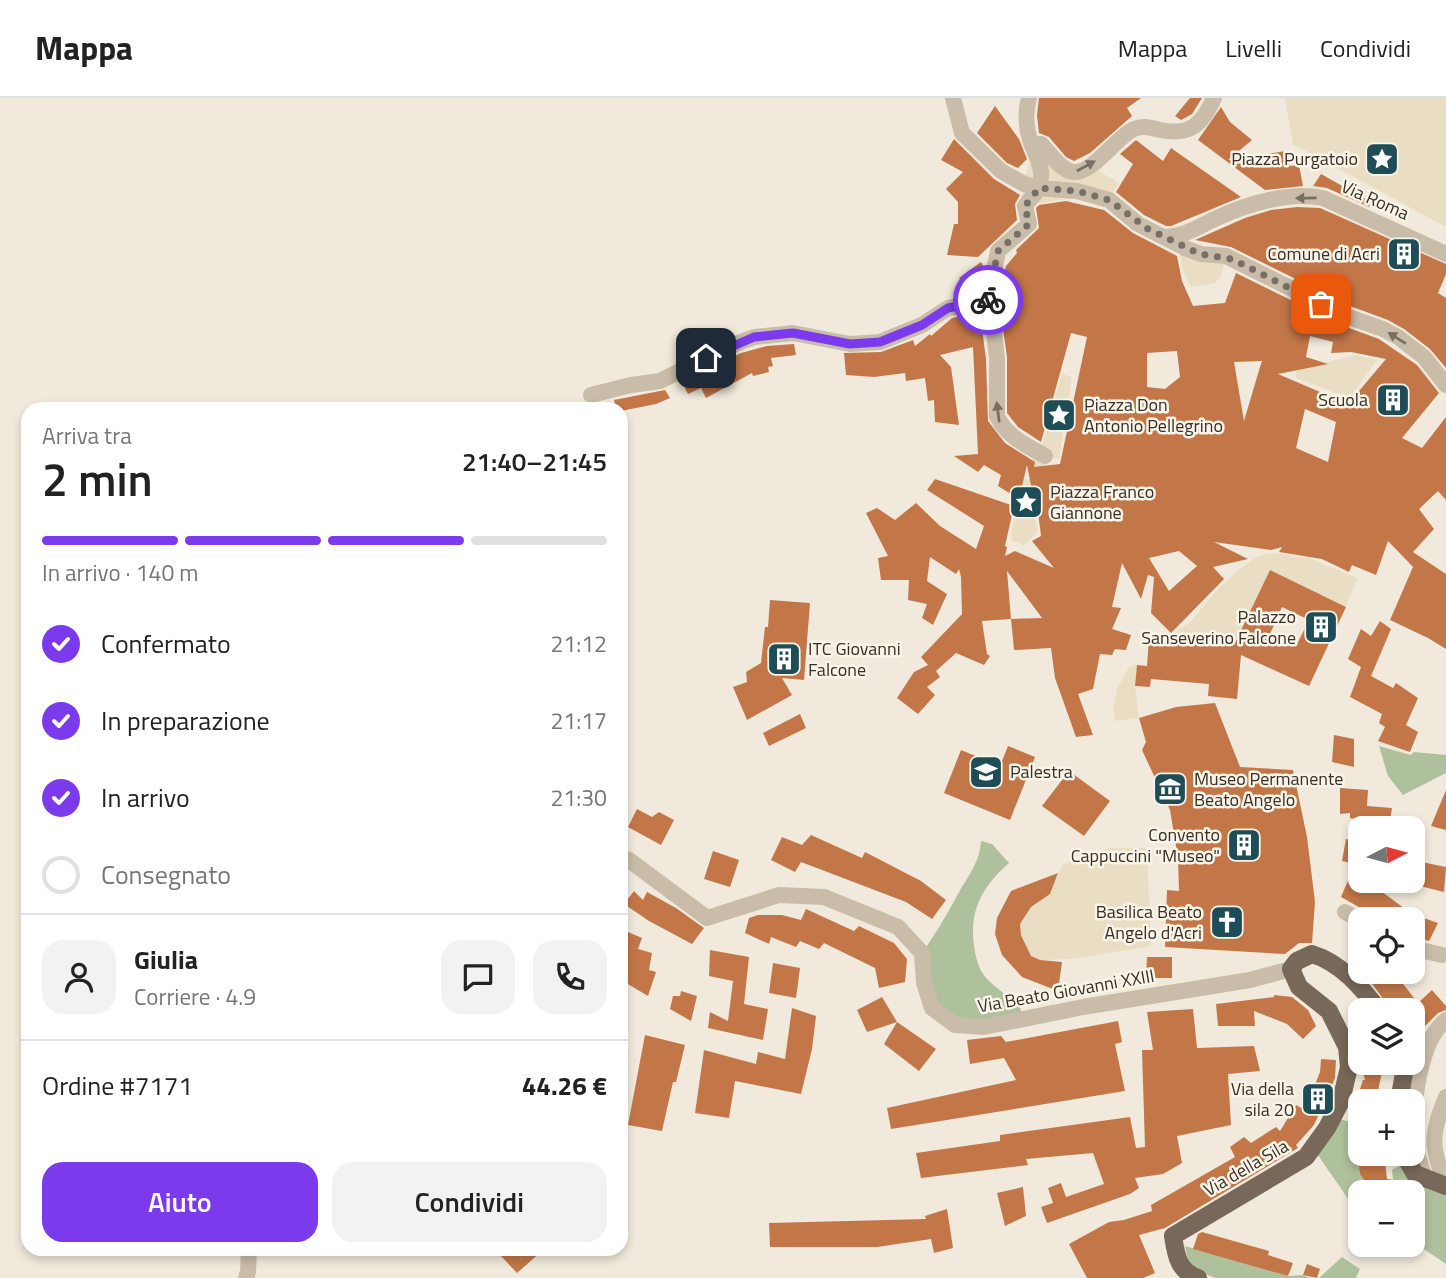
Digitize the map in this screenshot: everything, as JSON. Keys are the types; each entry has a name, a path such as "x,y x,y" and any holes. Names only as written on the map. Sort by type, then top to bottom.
{"main road":[{"path":"1291,969 1297,961 1312,954 1325,958 1356,982 1369,998"},
{"name":"Via della Sila","path":"1198,1278 1189,1275 1176,1259 1173,1236 1306,1157 1327,1128 1341,1101 1349,1068 1347,1047 1329,1011 1299,987 1291,969"},
{"path":"1410,1166 1415,1174 1446,1186"}],"street":[{"path":"953,98 962,133 1001,171 1031,186 1077,191 1108,200 1138,224 1200,254 1232,259 1346,316 1398,337 1424,357 1446,384"},
{"path":"1029,98 1026,112 1031,143 1041,167 1025,206 1029,224 998,251 988,301 997,358 997,416 1013,438 1045,456"},
{"path":"1031,143 1041,144 1063,168 1079,172 1136,128 1144,126 1175,132 1187,131 1197,125 1214,98"},
{"name":"Via Roma","path":"1166,237 1189,233 1217,218 1262,202 1310,196 1323,198 1446,254"},
{"path":"591,395 631,384 660,381 754,337 793,333 850,344 880,342 922,325 948,308 988,301"},
{"name":"Via Beato Giovanni XXIII","path":"628,860 707,918 779,895 824,897 898,926 922,953 924,983 933,1008 955,1025 984,1027 1083,1007 1250,980 1291,969"},
{"path":"1425,950 1442,955"},
{"path":"1417,1089 1424,1051 1436,1028 1446,1020"},
{"path":"1446,1097 1435,1129 1434,1155 1446,1186"},
{"path":"1421,1166 1425,1178"},
{"path":"246,1278 248,1256"}],"green space":[{"path":"1379,746 1411,755 1414,752 1446,755 1446,773 1403,795 1388,776"},
{"path":"981,841 992,844 1009,863 985,890 976,910 973,932 976,958 989,981 1019,1003 1023,1019 955,1025 932,1008 922,953 972,870"},
{"path":"1333,1117 1348,1121 1348,1166 1358,1166 1364,1180 1348,1180 1348,1199 1313,1148"},
{"path":"1399,1166 1415,1166 1446,1186 1446,1264 1425,1250 1425,1180 1393,1180 1392,1170"},
{"path":"1185,1246 1288,1276 1303,1275 1310,1278 1216,1278 1189,1264"},
{"path":"1342,1257 1360,1269 1356,1278 1319,1278"}],"shaded area":[{"name":"Piazza Purgatoio","path":"1285,98 1446,98 1446,227 1293,144"},
{"path":"1037,147 1071,178 1086,178 1097,170 1119,183 1105,204 1091,199 1067,199 1021,206 1025,175"},
{"path":"1179,251 1225,261 1221,276 1215,283 1191,287 1183,271"},
{"path":"1355,355 1377,360 1350,398 1296,378 1297,370"},
{"name":"Piazza Don Antonio Pellegrino","path":"1062,374 1072,377 1059,459 1040,453"},
{"name":"Piazza Franco Giannone","path":"1032,457 1049,462 1034,477 1032,509 1038,531 1025,545 1012,541 1011,535 1023,479 1029,479"},
{"path":"1272,553 1309,558 1357,578 1346,607 1270,570 1231,651 1225,646 1149,639 1153,635 1173,634 1191,621 1236,572 1258,556"},
{"path":"1137,665 1135,686 1139,718 1115,721 1113,709 1117,689 1129,667"},
{"path":"1109,848 1147,848 1151,946 1071,959 1040,960 1031,956 1021,935 1020,924 1031,907 1050,894 1062,865"}],"building":[{"path":"1039,98 1141,98 1127,108 1132,116 1090,153 1074,161 1066,157 1049,137 1039,133"},
{"path":"1190,98 1202,98 1192,114 1181,120 1175,116"},
{"path":"995,106 1019,139 1027,159 1018,168 1007,163 977,133"},
{"path":"1221,107 1230,122 1252,140 1228,160 1286,151 1290,166 1299,165 1303,186 1265,190 1198,140"},
{"path":"954,139 994,179 1020,195 1015,204 1017,220 978,257 947,255 954,224 958,224 958,202 946,189 963,172 941,160"},
{"path":"1136,140 1163,161 1171,148 1241,197 1171,226 1144,215 1116,192 1133,164 1120,154"},
{"path":"1321,174 1371,202 1369,207 1327,188 1313,186"},
{"path":"1066,201 1104,210 1133,233 1177,256 1182,281 1193,306 1225,303 1236,273 1341,325 1379,339 1417,365 1439,393 1402,438 1422,448 1446,417 1446,500 1438,491 1419,509 1434,529 1413,552 1446,574 1446,649 1390,620 1413,567 1388,541 1376,575 1352,565 1349,572 1322,559 1279,552 1282,547 1271,550 1214,542 1248,559 1213,567 1224,579 1171,633 1151,613 1154,577 1148,575 1141,599 1122,563 1112,607 1121,608 1112,629 1131,635 1126,650 1115,649 1112,655 1100,654 1093,689 1078,694 1093,735 1076,737 1055,678 1051,648 1014,650 1011,619 982,621 987,654 990,656 984,665 956,653 936,671 940,677 927,687 935,695 918,714 897,698 914,672 928,665 921,657 962,614 961,577 959,569 956,574 930,557 927,581 947,594 933,625 922,618 927,604 908,600 909,580 881,580 878,558 888,556 866,513 877,508 895,520 916,503 940,526 976,549 984,526 927,490 935,479 1014,506 1005,556 1015,551 1054,568 1032,541 1041,536 1027,465 1019,499 998,486 1001,475 984,465 978,472 954,456 978,454 973,347 940,355 951,367 959,425 935,422 934,400 928,401 925,378 906,381 905,373 874,377 846,375 844,353 881,352 913,340 915,346 952,318 980,313 986,359 988,421 1005,443 1035,462 1034,467 1060,464 1087,337 1071,333 1041,442 1018,427 1007,413 1007,357 999,301 1006,266 1017,253 1016,250 1039,228 1036,208 1039,205","holes":["1310,336 1333,342 1331,353 1351,352 1386,359 1348,404 1278,374 1328,364 1306,357","1177,351 1180,377 1165,389 1147,387 1147,353","1262,361 1260,367 1244,421 1234,362","1305,409 1336,422 1328,462 1296,448","1179,551 1197,566 1169,591 1149,558","1007,571 1042,618 1011,619"]},
{"path":"1320,208 1446,264 1446,274 1438,293 1446,298 1446,368 1430,349 1388,320 1350,306 1231,247 1195,240 1245,218 1271,210"},
{"path":"981,262 984,267 979,292 971,293 959,278"},
{"path":"794,344 796,355 771,358 773,366 768,367 769,372 753,376 752,373 706,398 701,388 688,394 682,382 741,353 767,346"},
{"path":"665,390 670,398 628,410 628,402 614,400"},
{"name":"Palazzo Sanseverino Falcone","path":"1270,570 1346,607 1309,686 1241,655 1237,699 1208,696 1209,684 1151,679 1150,687 1135,686 1137,665 1147,666 1149,639 1234,645","holes":["1282,607 1309,620 1296,646 1270,634"]},
{"name":"ITC Giovanni Falcone","path":"770,600 810,603 804,680 782,678 792,695 747,720 733,687 747,682 746,672 761,663"},
{"path":"1380,621 1391,629 1371,676 1393,688 1396,683 1418,698 1406,725 1418,732 1410,752 1378,741 1385,727 1379,723 1382,714 1350,697 1361,667 1348,659 1361,629 1371,636"},
{"path":"1215,703 1240,767 1293,770 1307,837 1315,902 1312,943 1299,943 1285,954 1165,947 1167,890 1179,891 1178,858 1170,810 1142,750 1146,742 1139,718 1176,707"},
{"path":"800,714 806,728 769,746 763,733"},
{"path":"1334,735 1354,739 1354,767 1332,762"},
{"path":"1008,746 1035,757 1010,820 944,793 961,750 1000,766"},
{"path":"1069,771 1110,801 1084,836 1042,806"},
{"path":"1340,788 1368,790 1367,806 1392,808 1391,816 1340,814"},
{"path":"1446,790 1446,830 1431,826"},
{"path":"637,809 652,817 659,812 674,820 661,845 628,827"},
{"path":"811,835 862,858 865,852 921,881 946,900 932,919 906,902 801,862 795,872 771,860 782,837 802,845"},
{"path":"1346,839 1348,839 1348,862 1342,861"},
{"path":"713,851 739,860 730,887 704,879"},
{"path":"1425,863 1446,867 1444,892 1425,887"},
{"path":"1058,873 1050,894 1031,907 1020,924 1021,935 1031,956 1040,960 1062,962 1058,991 1022,977 1002,955 995,934 997,918 1011,891"},
{"path":"1348,880 1348,893 1384,893 1403,907 1359,907 1341,897"},
{"path":"634,891 643,900 647,892 704,928 692,944 628,907 628,899"},
{"path":"806,909 854,931 859,926 894,943 907,959 905,982 879,988 875,968 824,943 819,949 800,941 796,947 771,937 769,944 745,933 749,918 758,915 782,915 801,920"},
{"path":"1425,918 1438,923 1429,941 1425,940"},
{"path":"628,932 642,938 638,949 652,953 649,970 656,972 648,996 628,984"},
{"path":"710,950 749,957 744,1004 768,1009 763,1040 708,1028 710,1012 728,1021 733,981 709,976"},
{"path":"1147,957 1172,957 1172,978 1146,978"},
{"path":"773,963 800,968 796,998 769,993"},
{"path":"1372,984 1403,984 1414,998 1382,998"},
{"path":"1432,990 1446,1006 1446,1010 1438,1013 1425,1026 1423,998"},
{"path":"681,991 697,996 691,1021 670,1009 673,996 680,996"},
{"path":"1274,995 1292,997 1308,1010 1316,1026 1303,1039 1287,1024 1254,1011 1255,1026 1218,1026 1216,1004"},
{"path":"882,997 897,1022 867,1032 857,1010"},
{"path":"792,1008 816,1016 812,1049 801,1094 735,1081 729,1118 695,1113 704,1050 756,1064 758,1052 785,1059"},
{"path":"1193,1009 1197,1048 1254,1046 1260,1071 1228,1074 1231,1125 1177,1136 1182,1163 1163,1174 1135,1178 1139,1188 1130,1194 1047,1223 1041,1207 1053,1203 1048,1188 1061,1183 1066,1197 1104,1184 1093,1153 1026,1159 1028,1165 921,1178 916,1153 1000,1141 1000,1135 1130,1117 1136,1148 1145,1147 1142,1050 1153,1050 1147,1012"},
{"path":"1118,1021 1122,1042 1115,1044 1125,1091 891,1129 887,1108 1016,1080 1004,1058 970,1064 967,1040 1001,1036 1006,1042"},
{"path":"897,1022 936,1049 919,1071 884,1044"},
{"path":"645,1035 685,1045 662,1131 628,1125"},
{"path":"1321,1059 1336,1060 1335,1078 1314,1125 1296,1145 1298,1148 1165,1228 1139,1235 1155,1273 1143,1278 1087,1278 1069,1244 1109,1222 1152,1211 1151,1205 1235,1157 1230,1147 1244,1137 1251,1143 1276,1127 1280,1131 1296,1105 1305,1110 1320,1072"},
{"path":"1364,1075 1381,1075 1378,1089 1360,1089 1365,1080"},
{"path":"1359,1166 1386,1166 1387,1179 1393,1180 1364,1180"},
{"path":"1023,1187 1026,1216 1005,1226 997,1193"},
{"path":"947,1209 953,1248 934,1253 931,1239 877,1247 770,1247 769,1223 926,1219 925,1216"},
{"path":"1202,1232 1269,1251 1268,1255 1293,1263 1288,1276 1193,1249 1198,1234"},
{"path":"501,1256 536,1256 517,1273"},
{"path":"1307,1264 1320,1269 1317,1278 1303,1275"}],"way so far":[{"path":"988,300 998,251 1029,224 1025,206 1039,188 1077,191 1109,200 1138,224 1185,248 1200,254 1226,256 1321,304"}],"place":[{"name":"Piazza Purgatoio","path":"1382,159"},
{"name":"Comune di Acri","path":"1404,254"},
{"name":"Scuola","path":"1393,400"},
{"name":"Piazza Don Antonio Pellegrino","path":"1059,415"},
{"name":"Piazza Franco Giannone","path":"1026,502"},
{"name":"Palazzo Sanseverino Falcone","path":"1321,627"},
{"name":"ITC Giovanni Falcone","path":"784,659"},
{"name":"Palestra","path":"986,772"},
{"name":"Museo Permanente Beato Angelo","path":"1170,789"},
{"name":"Convento Cappuccini \"Museo\"","path":"1244,845"},
{"name":"Basilica Beato Angelo d'Acri","path":"1227,922"},
{"name":"Via della sila 20","path":"1318,1099"}],"route":[{"path":"706,358 754,337 793,333 850,344 880,342 922,325 948,308 988,300"}]}
